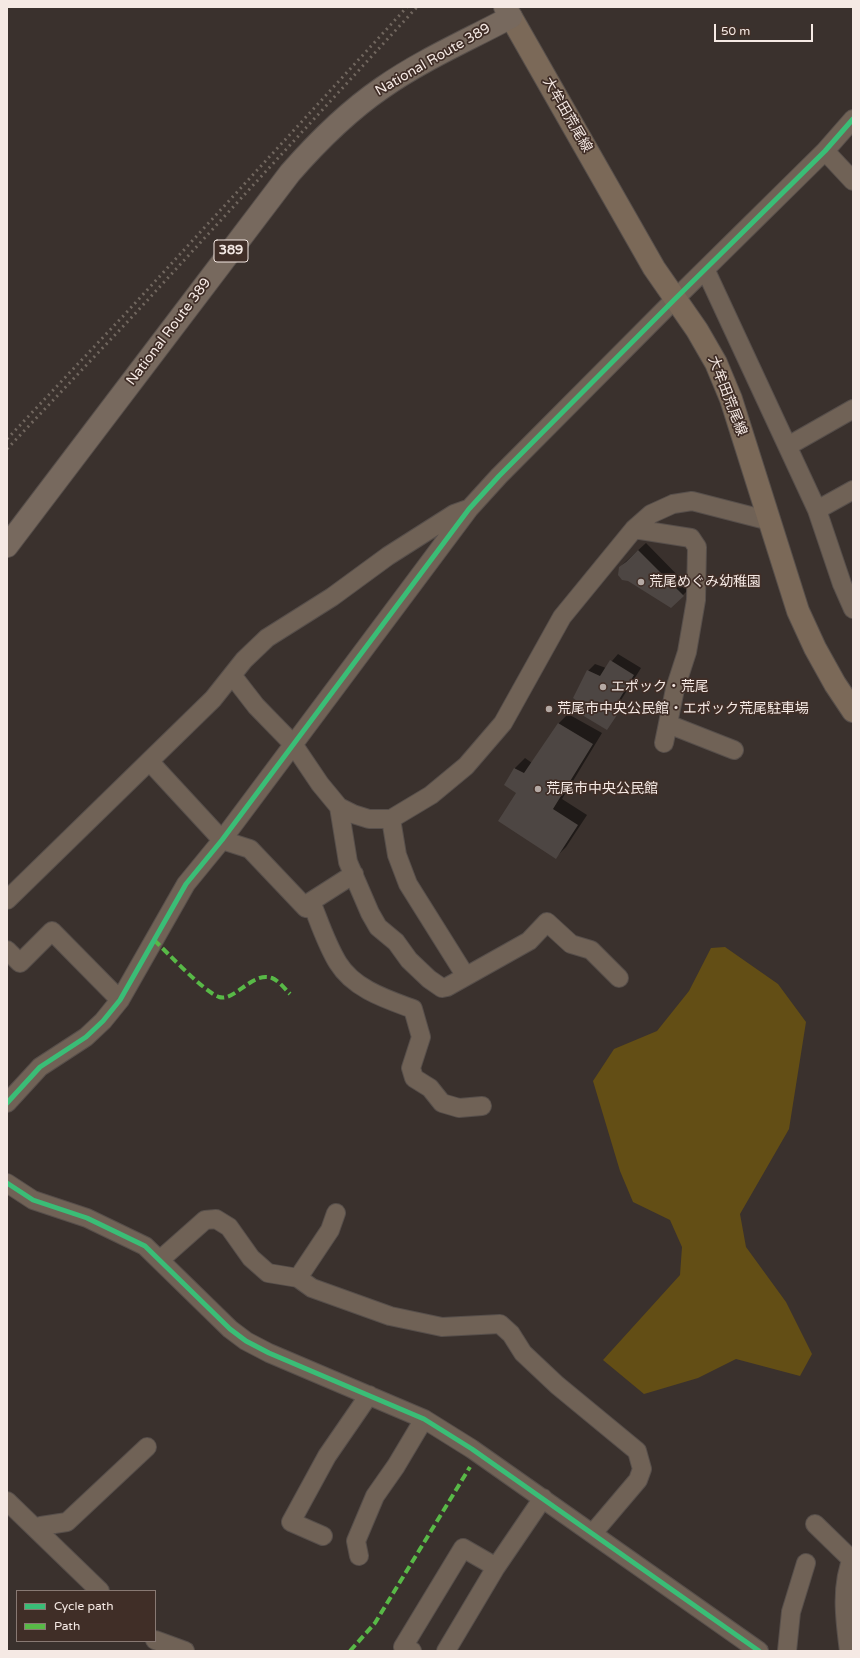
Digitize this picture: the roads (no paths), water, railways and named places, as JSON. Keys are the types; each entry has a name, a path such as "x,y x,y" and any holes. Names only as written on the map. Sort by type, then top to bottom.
{"highway":[{"name":"National Route 389","path":"7,546 290,173 318,140 351,111 382,88 508,12"}],"main road":[{"name":"大牟田荒尾線","path":"508,12 654,268 697,330 716,363 731,399 798,610 835,684 853,711"}],"street":[{"path":"7,1103 40,1067 86,1037 120,1000 186,884 222,840 469,509 499,476 675,299 706,271 825,151 853,118"},
{"path":"825,151 853,181"},
{"path":"706,271 788,446 848,581 853,609"},
{"path":"788,446 853,409"},
{"path":"817,510 853,490"},
{"path":"232,675 256,706 293,744 320,784 339,807 353,814 369,818 391,819 431,795 466,766 504,723 562,617 634,529 651,514 673,504 692,502 770,520"},
{"path":"7,900 83,824 150,762 213,699 244,660 272,635 332,597 388,556 454,514 469,509"},
{"path":"634,529 690,538 697,547 696,600 687,652 675,688 664,743"},
{"path":"668,724 734,750"},
{"path":"150,762 222,840 250,850 304,906 314,909 337,963 348,976 376,996 413,1009 421,1036 411,1068 414,1078 430,1088 442,1103 459,1108 482,1106"},
{"path":"339,807 348,862 370,913 378,927 396,942 409,960 429,980 442,988 447,987 465,975 529,941 547,922 571,944 591,950 619,978"},
{"path":"391,819 397,855 408,884 465,975"},
{"path":"304,906 354,874"},
{"path":"7,950 20,963 52,931 120,1000"},
{"path":"7,1183 33,1200 87,1218 120,1232 145,1246 161,1259 230,1329 246,1341 269,1353 424,1419 472,1449 543,1498 759,1651"},
{"path":"298,1278 330,1230 336,1213"},
{"path":"161,1259 205,1220 216,1219 229,1227 251,1258 268,1273 298,1278 312,1288 390,1316 442,1327 500,1324 511,1334 523,1353 557,1385 637,1451 642,1469 638,1480 593,1533"},
{"path":"322,1536 291,1522 327,1456 369,1395"},
{"path":"358,1556 356,1542 376,1496 424,1419"},
{"path":"37,1530 41,1526 67,1522 147,1447"},
{"path":"446,1651 496,1567 543,1498"},
{"path":"7,1501 99,1590"},
{"path":"815,1524 852,1558 845,1620 849,1651"},
{"path":"412,1651 403,1647 463,1548 496,1567"},
{"path":"788,1651 791,1612 806,1563"},
{"path":"156,1640 184,1651"}],"railway":[{"path":"7,439 126,313 407,7"},
{"path":"7,449 131,318 417,7"}],"place":[{"name":"荒尾めぐみ幼稚園","path":"641,582"},
{"name":"エポック・荒尾","path":"603,687"},
{"name":"荒尾市中央公民館・エポック荒尾駐車場","path":"549,709"},
{"name":"荒尾市中央公民館","path":"538,789"}]}
